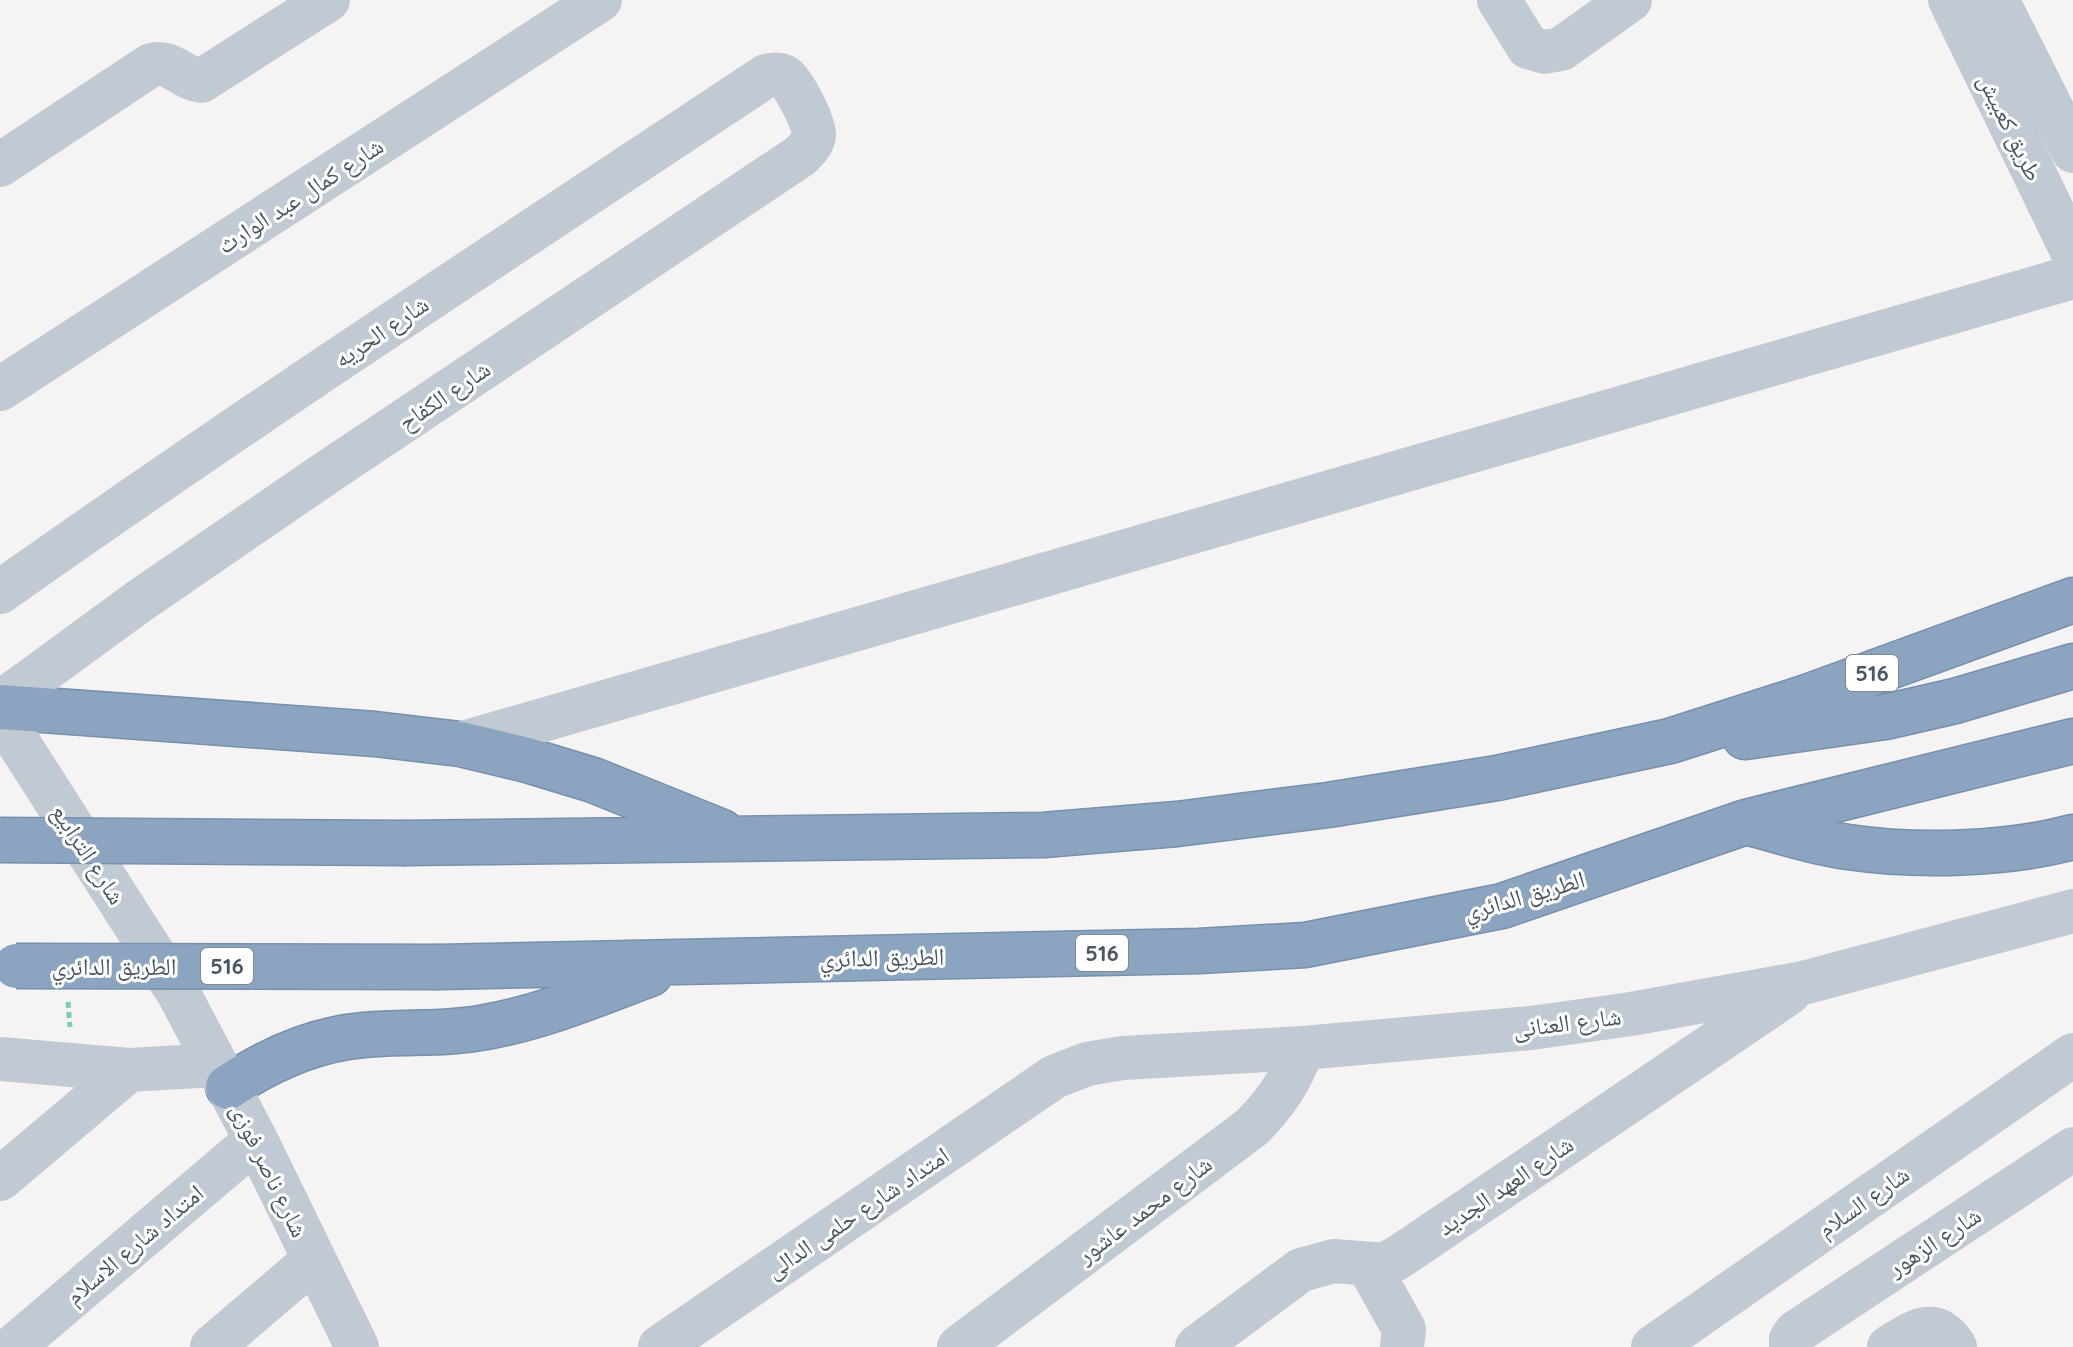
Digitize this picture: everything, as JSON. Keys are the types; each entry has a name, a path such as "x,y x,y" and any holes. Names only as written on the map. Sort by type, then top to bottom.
{"highway":[{"name":"516","path":"0,840 405,843 1043,835 1177,824 1328,805 1497,778 1670,741 1804,698 2073,600"},
{"name":"516","path":"1670,741 1756,736 1885,717 1955,701 2073,666"},
{"path":"0,705 375,734 460,744 593,780 739,839"},
{"name":"الطريق الدائري","path":"8,966 439,967 1199,951 1305,945 1502,906 1746,822 2073,741"},
{"path":"1746,822 1847,847 1951,854 2073,837"},
{"path":"222,1076 307,1046 363,1035 455,1032 518,1020 687,961"}],"street":[{"path":"0,165 151,65 165,64 193,80 201,81 328,0"},
{"name":"شارع كمال عبد الوارث","path":"0,389 600,0"},
{"path":"1499,0 1528,47 1545,52 1561,49 1630,0"},
{"name":"طريق كعبيش","path":"1950,0 2073,253"},
{"name":"طريق كعبيش","path":"1997,0 2073,151"},
{"name":"شارع الكفاح","path":"0,705 138,602 800,156 810,146 814,135 813,124 784,76 775,73 766,76"},
{"name":"شارع الحريه","path":"0,592 153,484 766,76"},
{"path":"460,744 2073,277"},
{"name":"شارع الترابيع","path":"0,714 179,994"},
{"name":"شارع العنانى","path":"1054,1077 1087,1064 1123,1058 1303,1048 1545,1026 1631,1014 1803,983 2073,911"},
{"name":"شارع العهد الجديد","path":"1197,1347 1301,1270 1334,1261 1384,1265 1399,1257 1803,983"},
{"name":"شارع ناصر فوزى","path":"179,994 256,1140 357,1347"},
{"name":"شارع محمد عاشور","path":"959,1347 1252,1127 1275,1105 1292,1078 1303,1048"},
{"name":"شارع السلام","path":"1653,1347 2073,1055"},
{"path":"0,1059 222,1076"},
{"path":"0,1179 129,1070"},
{"name":"امتداد شارع حلمى الدالى","path":"660,1347 1054,1077"},
{"name":"امتداد شارع الاسلام","path":"13,1347 256,1140"},
{"name":"شارع الزهور","path":"1793,1340 2073,1149"},
{"path":"212,1347 314,1260"},
{"path":"1368,1265 1404,1329 1402,1347"},
{"path":"1889,1347 1918,1329 1932,1329 1945,1334 1955,1347"}],"path":[{"path":"66,988 72,1040"}]}
